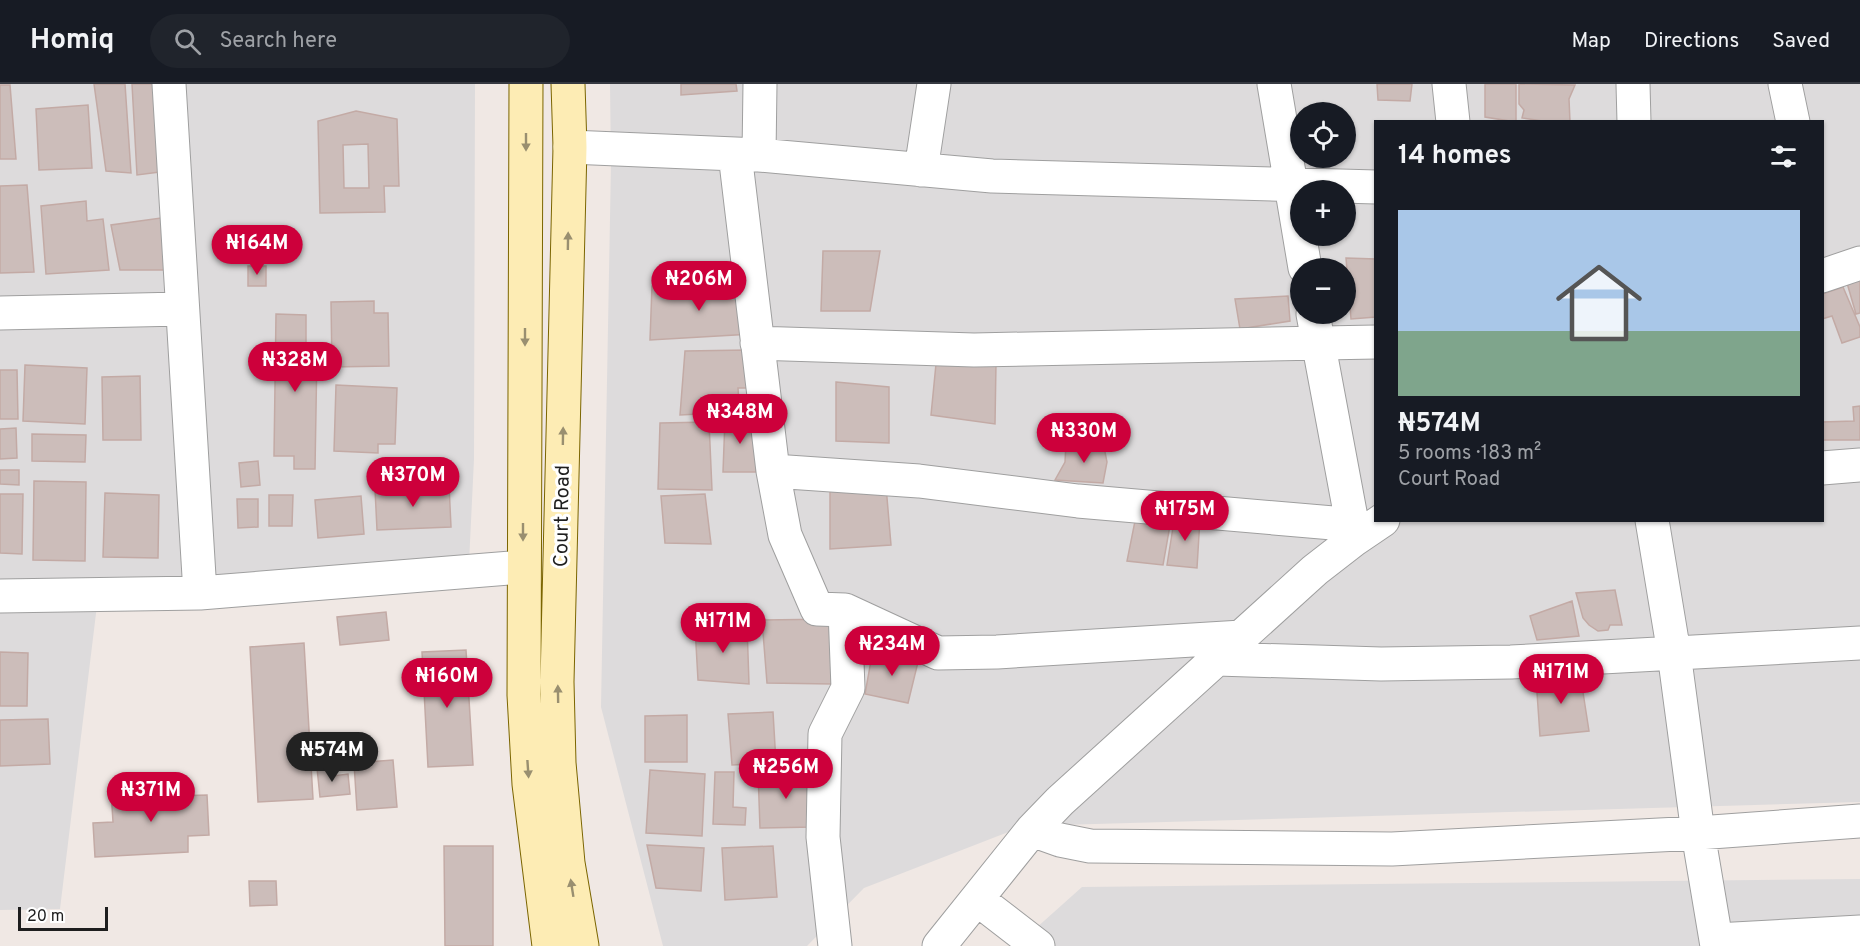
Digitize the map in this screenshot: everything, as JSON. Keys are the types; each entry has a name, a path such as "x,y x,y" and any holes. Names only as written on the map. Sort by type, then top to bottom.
{"main road":[{"name":"Court Road","path":"526,84 524,695 529,784 549,946"},
{"name":"Court Road","path":"568,84 570,147 557,682 559,763 568,863 582,946"}],"street":[{"path":"168,84 200,593"},
{"path":"760,84 747,155 757,343 773,471 785,535 817,609 844,610 938,653 997,652 1242,637"},
{"path":"921,170 934,84"},
{"path":"570,147 747,155 992,176 1290,186 1274,84"},
{"path":"1449,84 1453,120"},
{"path":"1633,84 1634,120"},
{"path":"1785,84 1792,120"},
{"path":"1356,188 1374,188"},
{"path":"1824,271 1860,263"},
{"path":"0,313 182,309"},
{"path":"757,343 974,350 1316,328 1374,342"},
{"path":"1316,328 1364,527"},
{"path":"1824,468 1860,465"},
{"path":"773,471 919,481 1078,501 1364,527"},
{"path":"1652,522 1674,653 1698,833 1716,943 1860,932"},
{"path":"939,946 1032,830 1060,801 1364,527"},
{"path":"0,596 200,593 523,567"},
{"path":"835,946 823,837 825,734 848,688 844,610"},
{"path":"1217,659 1382,664 1476,663 1860,643"},
{"path":"1032,830 1060,840 1090,846 1392,849 1698,833 1860,821"},
{"path":"977,899 1038,946"}],"shaded area":[{"path":"0,84 475,84 474,459 468,584 98,597 60,909 0,910"},
{"path":"610,84 1860,84 1860,802 1024,826 864,888 807,946 663,946 601,707 611,164"},
{"path":"1860,879 1860,946 1016,946 1082,887"}],"building":[{"path":"94,84 125,84 131,173 106,171"},
{"path":"132,84 162,84 167,171 137,175"},
{"path":"681,84 736,84 737,91 681,95"},
{"path":"1377,84 1412,84 1410,101 1378,100"},
{"path":"1485,84 1516,84 1516,120 1485,117"},
{"path":"1519,84 1575,85 1569,99 1570,120 1522,118 1524,110 1519,104"},
{"path":"0,85 10,85 16,159 0,159"},
{"path":"88,105 92,168 39,170 36,109"},
{"path":"356,111 397,119 399,186 384,186 385,212 320,213 318,121","holes":["368,144 369,188 344,188 343,145"]},
{"path":"27,185 34,272 0,273 0,186"},
{"path":"86,201 87,221 103,219 109,270 46,274 41,206"},
{"path":"168,217 175,270 120,270 111,225"},
{"path":"823,251 880,251 870,311 821,311"},
{"path":"1356,258 1374,259 1374,317 1356,319"},
{"path":"248,266 266,266 266,286 248,286"},
{"path":"1860,279 1860,313 1856,314 1847,283"},
{"path":"743,284 752,334 650,340 652,286"},
{"path":"1843,287 1860,327 1860,337 1842,343 1832,316 1824,318 1824,293"},
{"path":"1288,296 1290,321 1240,329 1235,299"},
{"path":"374,301 374,313 388,313 389,366 332,367 331,302"},
{"path":"276,314 306,315 306,351 317,351 315,469 294,469 294,456 274,456"},
{"path":"747,350 747,388 738,388 739,404 745,402 741,412 680,415 685,351"},
{"path":"996,363 995,424 931,415 936,364"},
{"path":"25,365 87,368 85,424 23,421"},
{"path":"0,370 17,370 18,419 0,419"},
{"path":"140,376 141,440 103,440 102,377"},
{"path":"836,382 889,387 889,443 836,441"},
{"path":"336,385 397,388 395,444 378,444 378,453 334,451"},
{"path":"1860,406 1860,440 1824,440 1824,422 1854,421 1853,407"},
{"path":"755,414 756,472 723,472 725,419"},
{"path":"709,422 712,490 658,489 660,423"},
{"path":"16,428 17,458 0,459 0,429"},
{"path":"32,434 86,435 85,462 32,461"},
{"path":"1066,443 1104,447 1107,462 1103,483 1055,480 1065,462"},
{"path":"258,461 260,485 241,487 239,463"},
{"path":"0,470 19,470 19,485 0,484"},
{"path":"34,481 86,482 85,561 33,560"},
{"path":"449,485 451,527 377,530 375,489"},
{"path":"830,486 886,486 891,545 830,549"},
{"path":"105,493 159,495 158,558 103,557"},
{"path":"0,494 23,494 22,554 0,553"},
{"path":"705,494 711,544 665,543 661,496"},
{"path":"269,495 293,495 292,526 269,526"},
{"path":"361,496 364,534 318,538 315,500"},
{"path":"237,499 258,499 258,527 238,528"},
{"path":"1137,511 1172,514 1163,565 1127,561"},
{"path":"1175,515 1200,518 1197,568 1167,565"},
{"path":"1615,590 1622,625 1610,625 1608,630 1598,631 1583,618 1576,593"},
{"path":"1572,601 1579,636 1537,640 1530,616"},
{"path":"386,612 389,640 340,645 337,617"},
{"path":"838,619 832,684 767,683 762,620"},
{"path":"747,625 749,684 698,680 695,627"},
{"path":"304,643 313,799 258,802 250,647"},
{"path":"466,650 473,765 428,767 422,652"},
{"path":"0,652 28,653 27,706 0,706"},
{"path":"872,655 919,658 908,703 865,694"},
{"path":"1580,673 1589,731 1540,736 1536,678"},
{"path":"773,712 776,763 732,765 728,714"},
{"path":"687,715 687,762 645,762 645,716"},
{"path":"48,719 50,764 0,766 0,720"},
{"path":"393,760 397,807 357,810 354,763"},
{"path":"332,766 333,776 348,774 350,794 320,797 317,768"},
{"path":"650,770 705,774 702,836 646,833"},
{"path":"811,771 813,827 760,828 758,772"},
{"path":"715,772 734,772 733,807 746,808 745,825 713,824"},
{"path":"172,786 172,796 207,795 209,835 188,836 188,852 95,857 93,823 113,822 111,790"},
{"path":"647,845 704,848 701,891 656,888"},
{"path":"444,846 493,846 493,946 445,946"},
{"path":"773,846 777,897 725,900 722,848"},
{"path":"249,881 276,881 277,905 250,906"}]}
